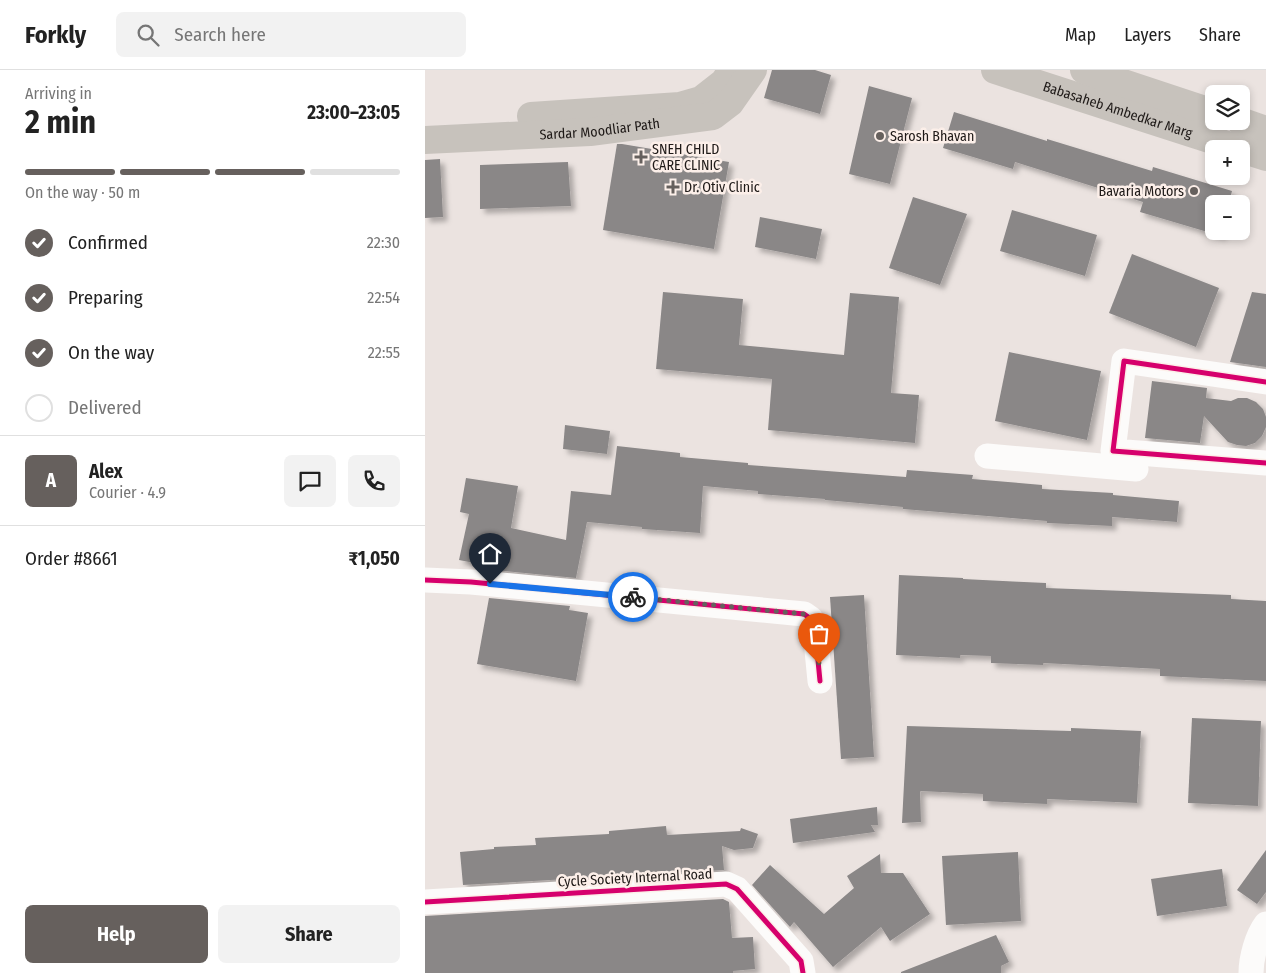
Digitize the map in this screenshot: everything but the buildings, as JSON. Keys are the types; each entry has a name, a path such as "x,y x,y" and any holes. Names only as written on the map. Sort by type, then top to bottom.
{"main road":[{"name":"Sardar Moodliar Path","path":"425,123 680,106 701,100 724,82 732,70"},
{"name":"Sardar Moodliar Path","path":"425,140 590,132 713,116 730,103 753,70"},
{"name":"Babasaheb Ambedkar Marg","path":"995,70 1213,140"},
{"name":"Babasaheb Ambedkar Marg","path":"1083,70 1205,109"},
{"path":"1250,124 1266,130"},
{"name":"Babasaheb Ambedkar Marg","path":"1250,152 1266,157"}],"street":[{"path":"1266,382 1124,361 1113,451 1266,463"},
{"path":"987,456 1266,480"},
{"path":"425,580 481,583 803,614 811,619 815,630 820,681"},
{"name":"Cycle Society Internal Road","path":"425,902 726,884 737,890 801,962 803,973"},
{"path":"1251,973 1251,962 1262,929 1266,924"}],"cycle path":[{"path":"1266,382 1124,361 1113,451 1266,463"},
{"path":"425,580 471,582 804,614 811,619 815,630 820,681"},
{"path":"425,902 726,884 737,889 801,961 803,973"}],"way so far":[{"path":"633,597 803,614 811,619 815,630 819,664"}],"place":[{"name":"Sarosh Bhavan","path":"880,136"},
{"name":"SNEH CHILD CARE CLINIC","path":"641,157"},
{"name":"Dr. Otiv Clinic","path":"673,187"},
{"name":"Bavaria Motors","path":"1194,191"}],"route":[{"path":"490,584 633,597"}]}
